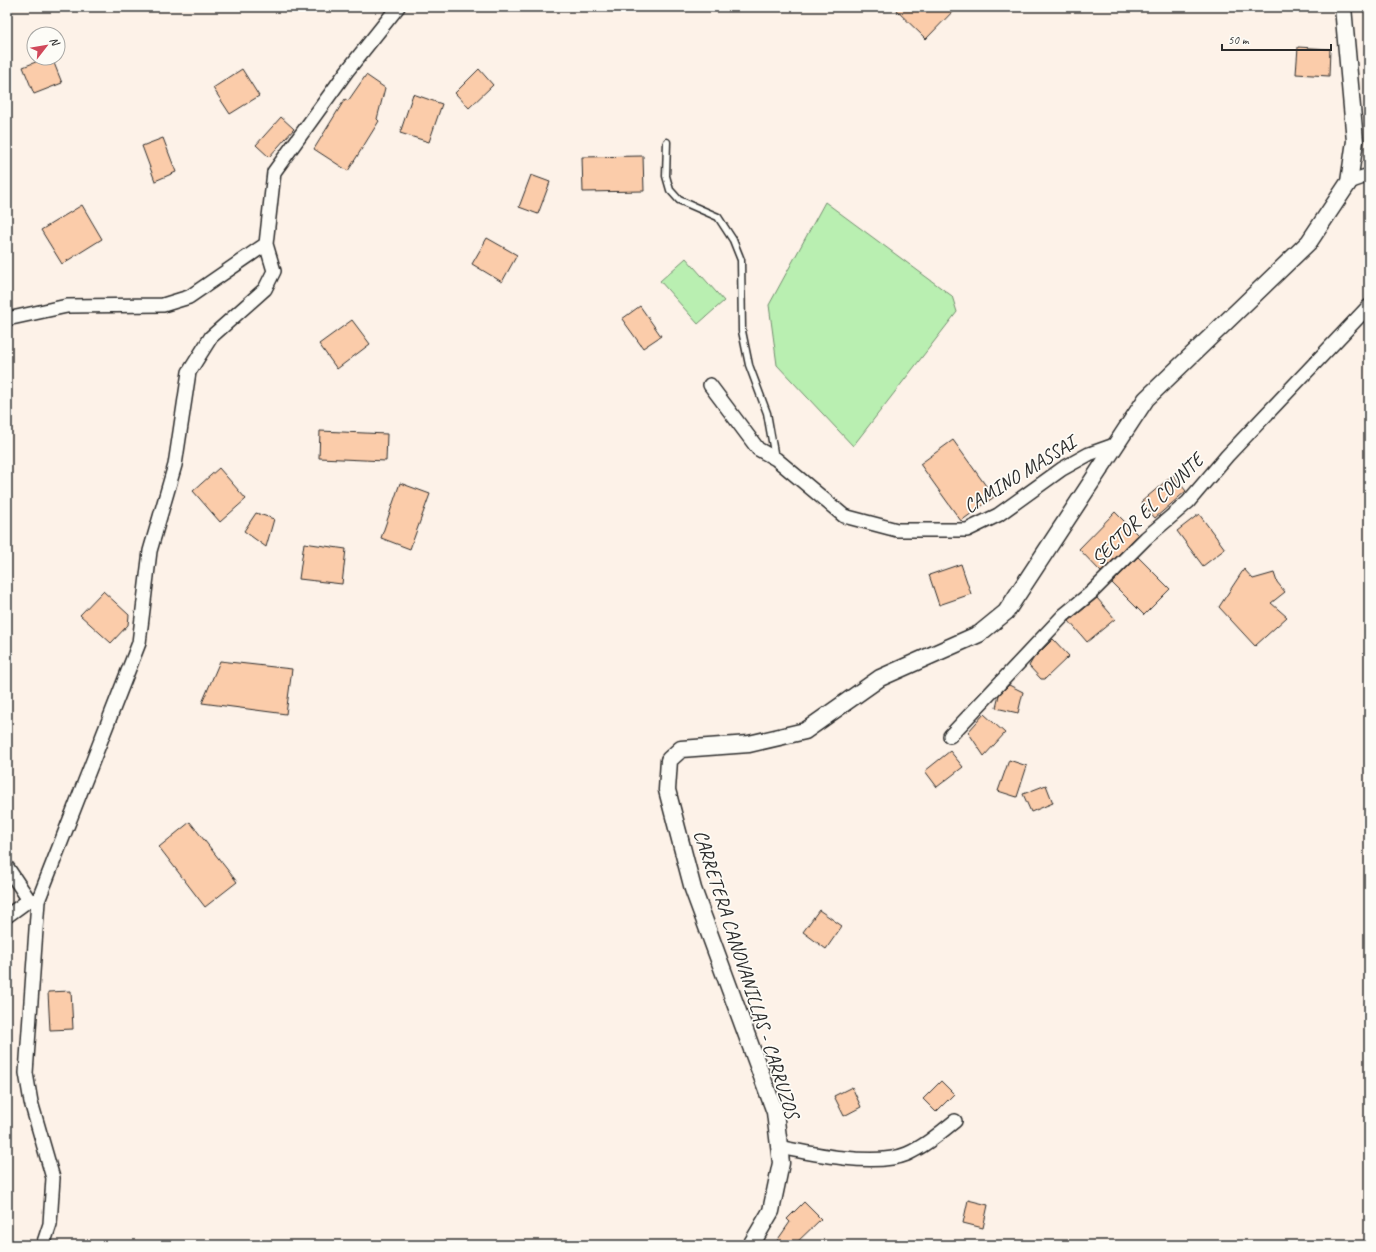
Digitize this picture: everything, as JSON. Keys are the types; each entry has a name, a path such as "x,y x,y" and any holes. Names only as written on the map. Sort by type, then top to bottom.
{"street":[{"path":"43,1245 50,1224 53,1178 30,1102 26,1073 34,901 139,643 150,550 175,465 189,372 211,337 265,289 274,271 266,244 274,172 347,71 398,7"},
{"name":"CARRETERA CANOVANILLAS - CARRUZOS","path":"751,1245 771,1211 781,1163 775,1112 693,889 667,790 669,760 681,749 749,744 805,730 880,678 979,634 1006,612 1146,399 1309,242 1349,182 1355,141 1343,7"},
{"path":"1349,182 1369,175"},
{"path":"7,319 67,306 163,305 189,297 266,244"},
{"name":"SECTOR EL COUNTE","path":"950,736 1064,615 1092,592 1146,538 1188,502 1226,456 1369,306"},
{"name":"CAMINO MASSAI","path":"710,385 758,449 776,459 844,516 897,530 968,530 998,515 1062,469 1089,454 1117,444"},
{"path":"7,867 34,901"},
{"path":"7,916 34,901"},
{"path":"779,1147 808,1153 846,1158 876,1159 893,1157 907,1154 931,1140 955,1121"}],"lane":[{"path":"667,142 666,176 670,190 679,200 718,217 733,240 741,260 742,331 749,365 767,413 776,459"}],"green space":[{"path":"825,202 952,296 957,312 853,446 777,365 769,305"},
{"path":"686,258 724,301 698,324 660,281"}],"building":[{"path":"893,7 957,7 926,39"},
{"path":"1298,47 1330,49 1329,76 1296,74"},
{"path":"55,66 62,83 34,94 23,67"},
{"path":"242,69 259,96 230,114 213,88"},
{"path":"479,69 493,85 469,108 455,93"},
{"path":"366,75 385,88 377,119 379,121 348,171 314,149 345,99 348,101"},
{"path":"413,94 442,104 429,142 400,133"},
{"path":"281,117 294,129 269,157 256,145"},
{"path":"163,138 176,172 155,181 142,146"},
{"path":"643,156 644,191 583,192 582,157"},
{"path":"531,175 550,182 538,214 519,207"},
{"path":"82,205 102,239 62,264 41,230"},
{"path":"487,238 517,255 502,282 472,264"},
{"path":"640,306 661,336 643,348 622,319"},
{"path":"352,320 370,344 337,369 319,344"},
{"path":"320,431 387,434 386,461 319,458"},
{"path":"953,440 994,497 961,521 920,464"},
{"path":"219,468 246,499 220,522 193,491"},
{"path":"1173,475 1186,491 1155,518 1141,502"},
{"path":"400,483 430,494 410,549 381,538"},
{"path":"1115,512 1138,535 1101,572 1079,549"},
{"path":"256,513 274,519 266,547 244,531"},
{"path":"1199,514 1225,549 1203,566 1177,531"},
{"path":"304,543 346,549 342,584 299,579"},
{"path":"1138,557 1170,589 1144,615 1112,583"},
{"path":"961,564 971,594 939,605 929,575"},
{"path":"1244,569 1253,579 1274,573 1277,582 1285,592 1271,603 1287,617 1255,646 1219,607"},
{"path":"103,591 129,615 128,625 111,643 80,615"},
{"path":"1097,598 1115,619 1087,642 1069,621"},
{"path":"1053,639 1069,656 1045,679 1041,679 1029,666 1033,659"},
{"path":"220,661 292,669 286,714 202,703"},
{"path":"1009,685 1023,692 1018,713 996,708 999,695"},
{"path":"984,714 1005,733 984,756 968,732"},
{"path":"950,751 963,767 937,787 925,771"},
{"path":"1009,760 1027,766 1017,797 998,791"},
{"path":"1046,785 1053,803 1031,812 1023,794"},
{"path":"190,822 237,882 205,907 159,847"},
{"path":"819,910 842,926 826,949 803,932"},
{"path":"71,991 73,1029 50,1030 48,992"},
{"path":"941,1081 954,1094 936,1112 923,1099"},
{"path":"852,1087 861,1107 844,1116 834,1096"},
{"path":"968,1200 988,1205 983,1228 963,1223"},
{"path":"804,1202 821,1219 794,1245 774,1245 790,1222 787,1219"}]}
